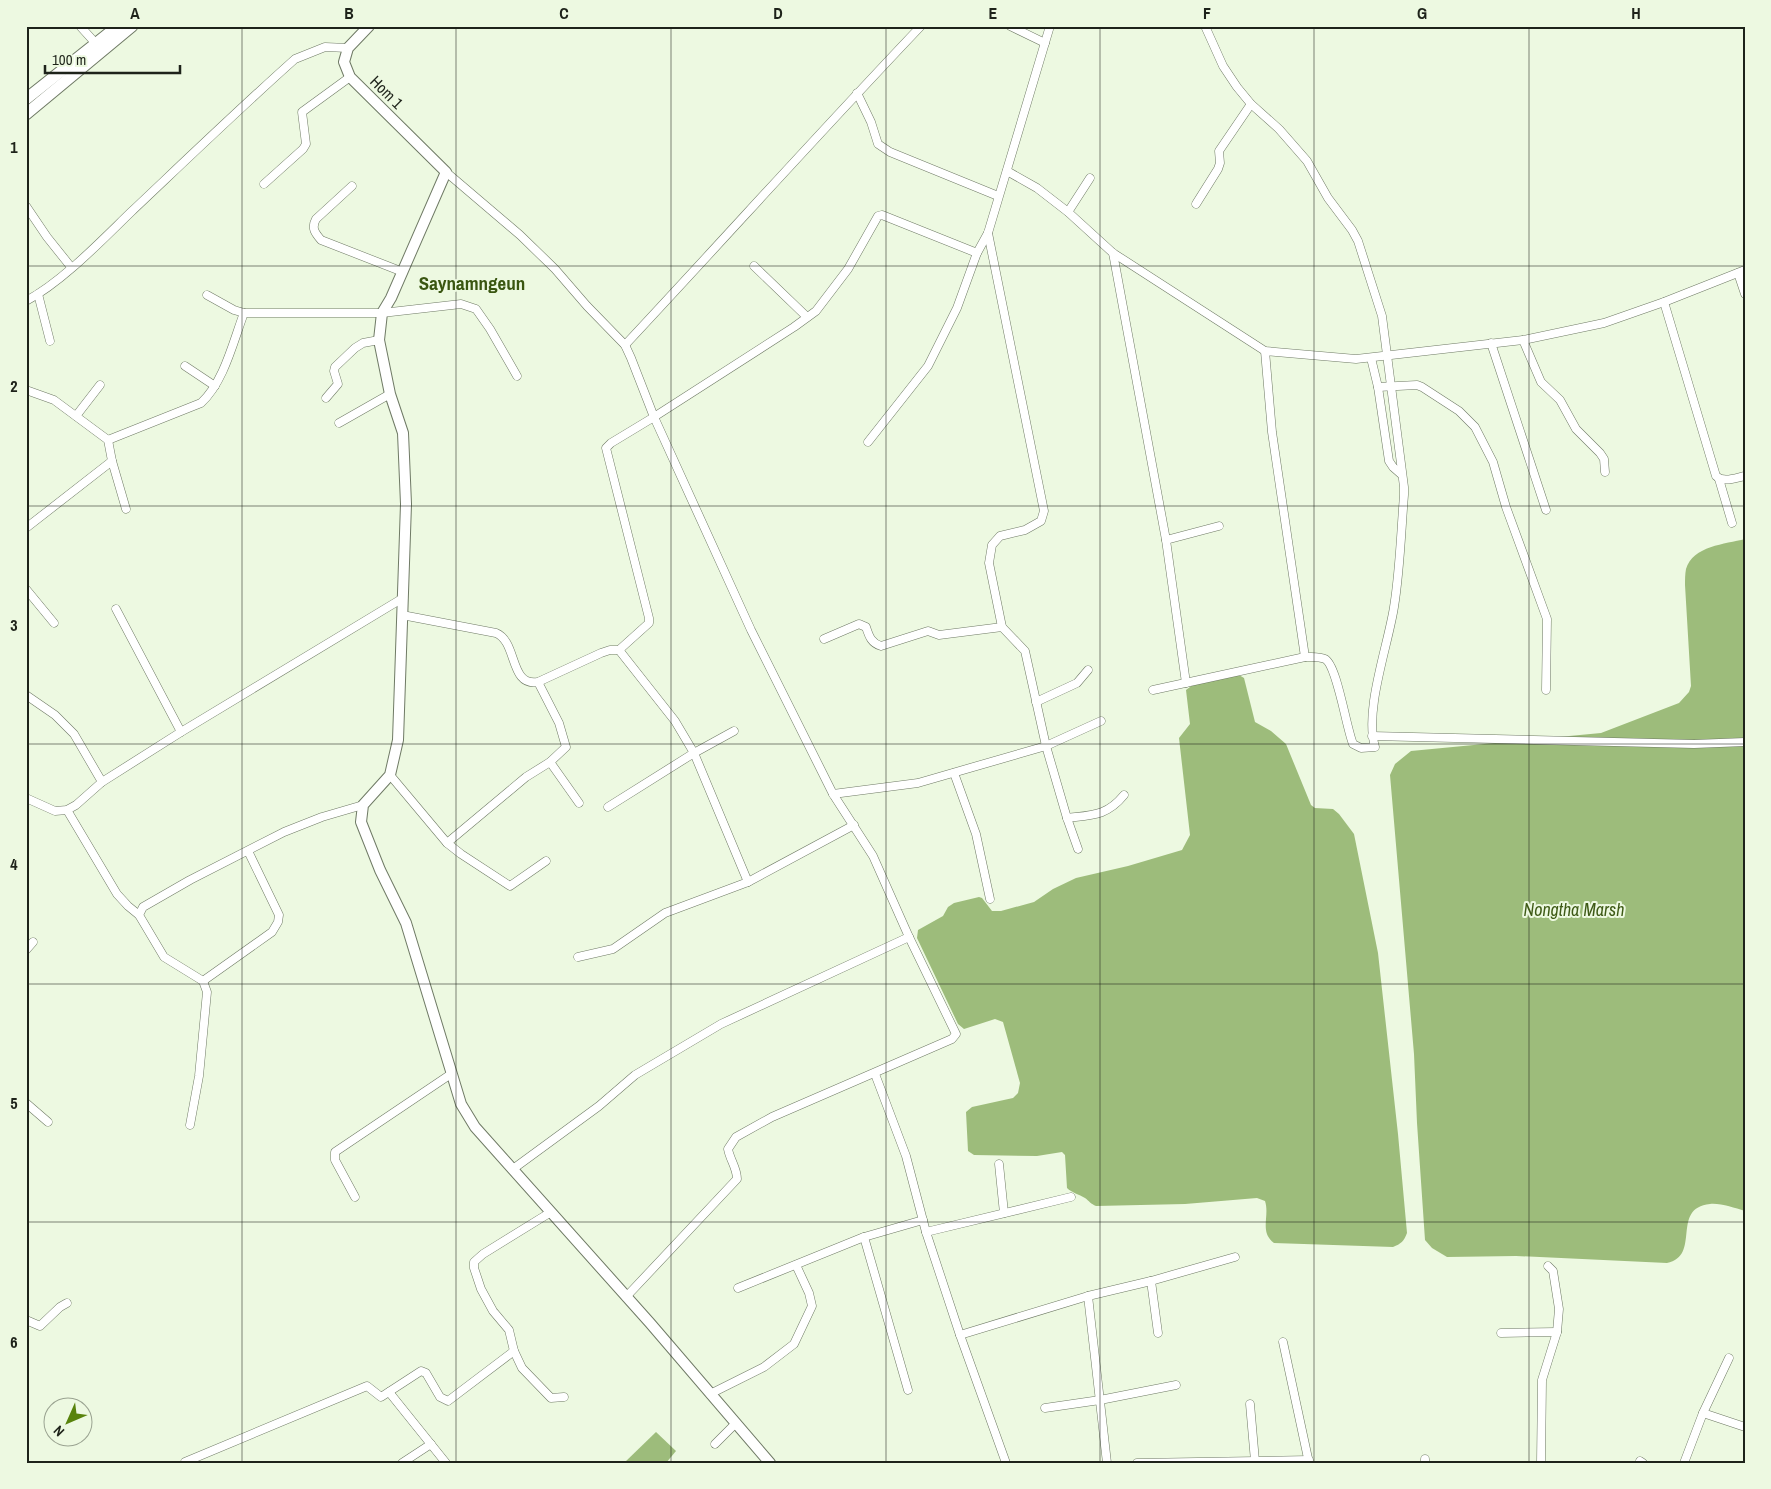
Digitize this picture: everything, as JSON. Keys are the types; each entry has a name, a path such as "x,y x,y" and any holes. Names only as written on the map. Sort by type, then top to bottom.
{"main road":[{"path":"26,114 118,26"},
{"path":"26,99 99,46 132,26"}],"street":[{"path":"80,26 99,46"},
{"path":"26,301 38,294 71,267 294,59 325,47 348,48 369,26"},
{"path":"625,345 921,26"},
{"path":"1010,26 1045,43"},
{"path":"868,442 928,366 957,308 977,252 988,233 1050,26"},
{"path":"1153,690 1305,657 1319,657 1326,659 1331,665 1337,680 1348,731 1353,744 1361,748 1375,746 1372,736 1372,708 1395,605 1404,495 1392,385 1382,316 1358,241 1328,198 1307,161 1279,129 1251,104 1237,87 1223,66 1205,26"},
{"name":"Hom 1","path":"348,48 344,62 350,77 446,172"},
{"path":"264,184 303,149 306,144 302,112 350,77"},
{"path":"857,93 871,122 878,144 890,152 998,196"},
{"path":"1196,204 1218,169 1220,163 1219,151 1251,104"},
{"path":"1007,171 1037,188 1068,212 1112,253 1265,351 1356,359 1387,357 1522,340 1604,323 1741,272 1745,294"},
{"path":"139,915 143,907 190,880 284,832 322,817 363,806 390,775 398,740 406,504 404,433 390,394 379,340 382,313 403,272 446,172 555,269 587,306 625,345 654,417 750,630 833,794 873,856 909,937 956,1032 956,1036 875,1074 772,1117 736,1137 728,1149 730,1159 737,1172 737,1179 626,1297"},
{"path":"1068,212 1090,178"},
{"path":"352,186 316,219 314,232 320,240 403,272"},
{"path":"26,206 47,237 71,267"},
{"path":"402,616 496,633 502,636 507,642 518,674 523,680 531,683 538,682 601,653 619,650 649,623 649,618 606,448 816,311 848,269 878,216 882,215 977,252"},
{"path":"988,233 1044,511 1041,522 1025,530 1000,536 992,544 989,563 1002,627 1025,651 1046,746 1078,849"},
{"path":"1112,253 1166,540 1186,683"},
{"path":"754,266 807,317"},
{"path":"38,294 50,341"},
{"path":"207,295 234,310 244,313 382,313 461,304 476,309 490,329 517,376"},
{"path":"1664,302 1732,523"},
{"path":"108,440 201,403 208,397 215,386 244,313"},
{"path":"326,398 338,384 334,371 335,367 363,343 379,340"},
{"path":"1522,340 1541,382 1560,400 1576,429 1600,453 1604,459 1605,472"},
{"path":"1491,343 1546,510"},
{"path":"1265,351 1272,432 1305,657"},
{"path":"1371,358 1378,387 1389,461 1392,467 1402,474"},
{"path":"185,366 215,386"},
{"path":"76,416 100,384"},
{"path":"1378,387 1392,385 1417,385 1422,387 1459,411 1475,427 1483,440 1493,462 1506,507 1547,619 1546,690"},
{"path":"26,390 54,400 108,440 112,462 126,509"},
{"path":"339,423 390,394"},
{"path":"26,528 112,462"},
{"path":"1720,480 1745,476"},
{"path":"1166,540 1219,526"},
{"path":"26,589 54,623"},
{"path":"26,798 55,811 66,810 76,805 102,782 403,598"},
{"path":"116,609 181,732"},
{"path":"824,639 859,624 866,627 870,639 880,646 928,631 939,635 1002,627"},
{"path":"619,650 672,716 694,753 748,882"},
{"path":"1036,702 1077,683 1088,670"},
{"path":"447,843 526,777 550,762 566,747 558,724 538,682"},
{"path":"26,695 54,715 74,734 102,782"},
{"path":"833,794 918,783 1046,746 1101,721"},
{"path":"608,807 694,753 734,731"},
{"path":"1372,736 1694,744 1745,742"},
{"path":"550,762 579,803"},
{"path":"954,773 976,834 990,899"},
{"path":"390,775 447,843 510,886 546,861"},
{"path":"1067,818 1099,814 1108,810 1124,795"},
{"path":"363,806 361,822 363,830 406,923 451,1074 461,1104 470,1119 770,1463"},
{"path":"66,810 117,894 139,915 164,957 203,982 207,992 199,1076 190,1125"},
{"path":"578,956 613,949 665,913 748,882 854,825"},
{"path":"203,982 272,932 278,922 279,915 248,851"},
{"path":"513,1169 599,1106 636,1075 721,1024 909,937"},
{"path":"26,950 33,942"},
{"path":"355,1197 335,1160 335,1152 451,1074"},
{"path":"875,1074 906,1156 922,1220 960,1335 1006,1463"},
{"path":"26,1103 48,1122"},
{"path":"999,1164 1004,1213"},
{"path":"926,1232 1071,1197"},
{"path":"551,1212 483,1254 474,1262 474,1268 481,1289 493,1311 509,1330 514,1351 522,1368 551,1398 564,1398"},
{"path":"738,1288 864,1238 922,1220"},
{"path":"864,1238 908,1390"},
{"path":"960,1335 1088,1296 1152,1281 1235,1257"},
{"path":"710,1394 764,1367 794,1344 812,1306 809,1293 796,1265"},
{"path":"1541,1463 1542,1380 1557,1332 1559,1309 1556,1282 1553,1271 1548,1266"},
{"path":"1152,1281 1158,1333"},
{"path":"1088,1296 1107,1463"},
{"path":"26,1320 40,1326 67,1303"},
{"path":"1501,1333 1557,1332"},
{"path":"1136,1463 1309,1461 1283,1342"},
{"path":"185,1462 367,1386 382,1397 421,1371 426,1373 440,1397 448,1401 514,1351"},
{"path":"1684,1463 1703,1413 1729,1358"},
{"path":"1045,1408 1100,1400 1176,1385"},
{"path":"389,1392 446,1463"},
{"path":"1250,1404 1255,1461"},
{"path":"1703,1413 1745,1427"},
{"path":"715,1444 736,1423"},
{"path":"402,1463 431,1444"}],"water":[{"name":"Nongtha Marsh","path":"1745,539 1745,1211 1714,1204 1698,1207 1691,1214 1683,1251 1677,1259 1667,1263 1516,1256 1447,1257 1432,1248 1425,1240 1414,1054 1390,775 1395,764 1411,751 1601,733 1679,703 1689,692 1691,686 1685,585 1686,569 1695,555 1702,551"},
{"path":"1239,675 1244,678 1255,722 1271,731 1286,744 1311,805 1315,808 1333,809 1354,834 1378,953 1398,1134 1407,1233 1402,1242 1393,1247 1274,1243 1267,1234 1265,1201 1257,1198 1185,1204 1096,1206 1067,1188 1065,1155 1062,1152 1037,1156 974,1155 968,1151 966,1112 972,1107 1013,1098 1018,1093 1020,1083 1003,1022 995,1019 964,1029 958,1024 917,938 918,930 943,916 948,907 954,903 979,897 982,898 992,911 1001,911 1034,902 1053,889 1076,878 1128,866 1182,850 1190,835 1179,738 1190,724 1186,690 1194,684"},
{"path":"656,1432 676,1451 666,1463 624,1463"}],"district":[{"name":"Saynamngeun","path":"472,283"}]}
